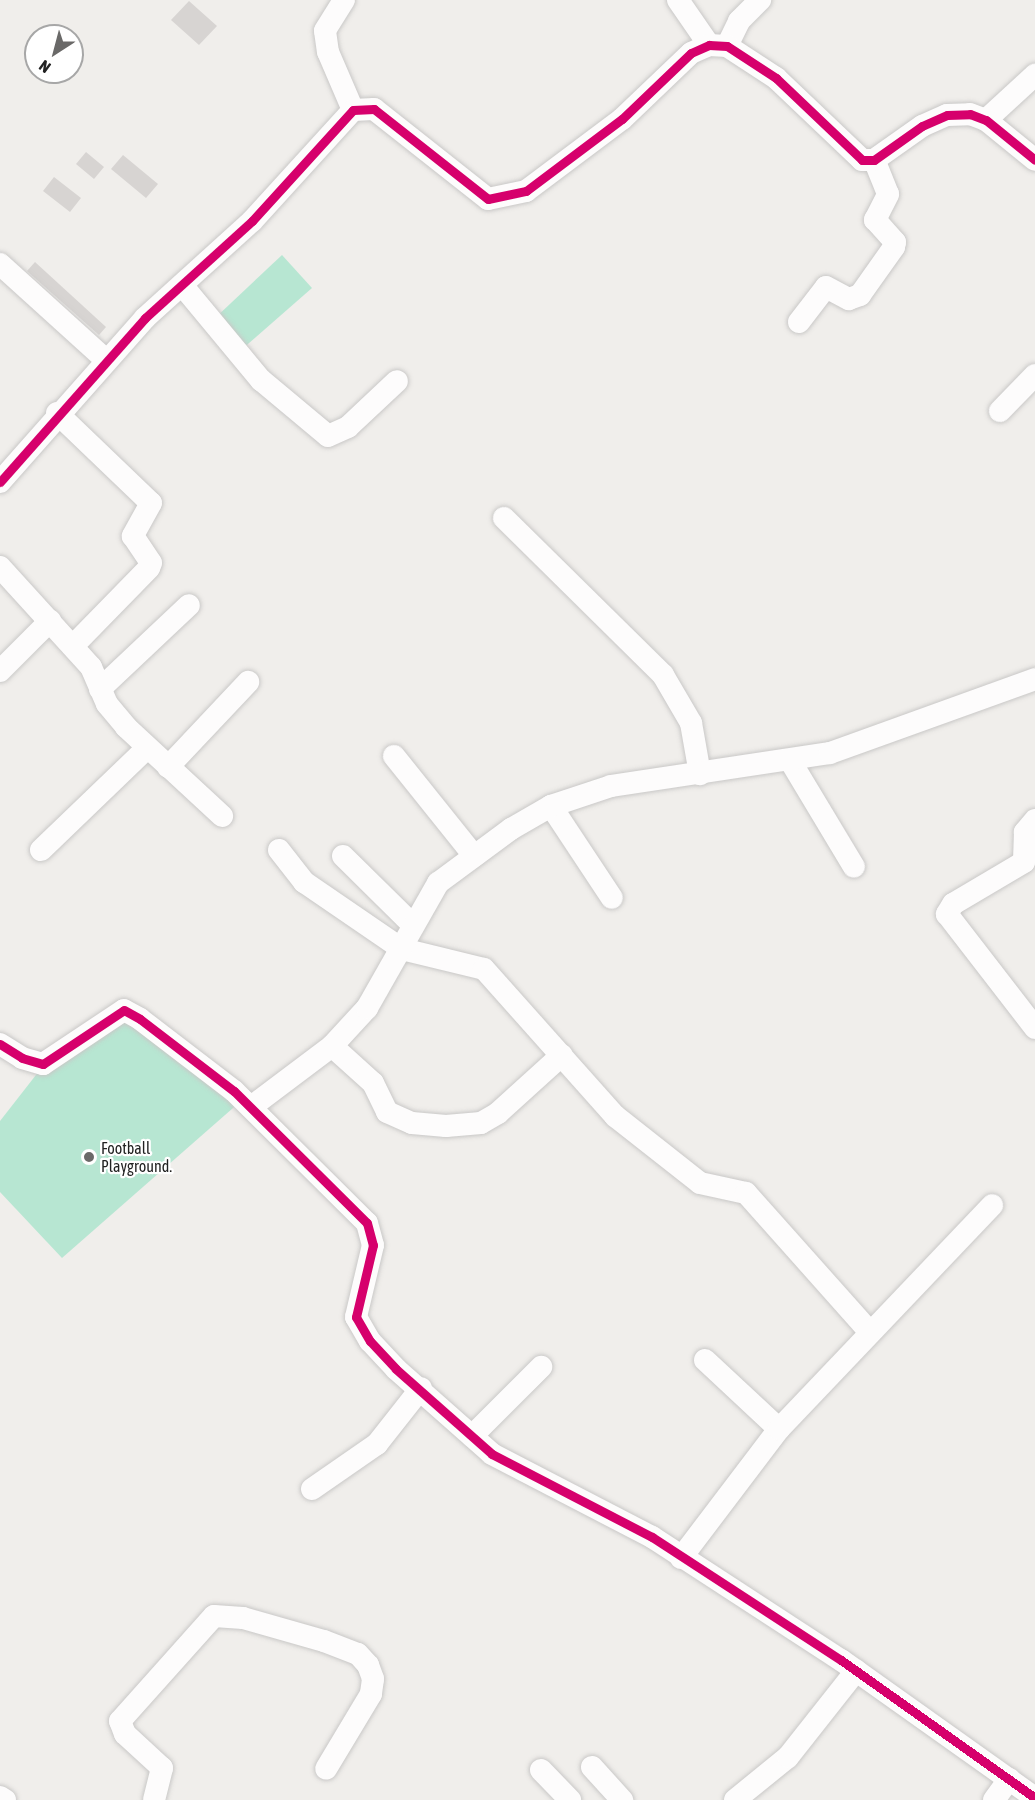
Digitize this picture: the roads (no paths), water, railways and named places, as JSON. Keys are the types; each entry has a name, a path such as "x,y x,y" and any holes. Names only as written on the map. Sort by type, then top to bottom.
{"street":[{"path":"344,0 326,31 328,52 353,110"},
{"path":"678,0 718,45 776,78 851,153 874,160"},
{"path":"3,472 106,360 182,285 252,221 353,110 374,109 488,199 526,191 622,119 691,52 718,45 759,0"},
{"path":"986,120 1035,75"},
{"path":"874,160 922,126 947,115 970,114 986,120 1035,160"},
{"path":"799,322 826,288 849,299 860,295 894,248 895,242 875,220 888,194 874,160"},
{"path":"0,264 106,360"},
{"path":"182,285 261,380 328,436 348,427 397,381"},
{"path":"1000,411 1035,375"},
{"path":"57,413 152,503 133,536 151,562 149,568 73,646"},
{"path":"504,518 663,675 692,723 700,774"},
{"path":"0,567 91,667 107,704 147,748 222,816"},
{"path":"100,689 189,605"},
{"path":"0,671 51,621"},
{"path":"251,1107 332,1046 368,1008 438,883 474,856 551,806 611,786 791,762 1035,679"},
{"path":"168,767 248,682"},
{"path":"41,850 147,748"},
{"path":"394,756 474,856"},
{"path":"791,762 854,867"},
{"path":"551,806 612,898"},
{"path":"1035,820 1025,832 1024,862 953,904 947,914 1035,1028"},
{"path":"279,850 304,882 402,950 484,969 636,1136 700,1183 746,1193 868,1330"},
{"path":"343,856 413,925"},
{"path":"0,1044 22,1058 44,1064 124,1010 251,1107 367,1223 373,1245 356,1317 369,1341 492,1454 652,1537 856,1671 1035,1798"},
{"path":"332,1046 373,1083 387,1112 412,1123 446,1126 482,1123 498,1113 562,1055"},
{"path":"681,1558 779,1429 868,1330 992,1206"},
{"path":"705,1360 779,1429"},
{"path":"472,1436 541,1368"},
{"path":"312,1489 377,1444 421,1388"},
{"path":"154,1800 162,1768 125,1734 120,1721 202,1628 214,1616 225,1614 324,1641 358,1654 368,1665 373,1680 371,1694 326,1769"},
{"path":"735,1800 788,1757 856,1671"},
{"path":"592,1767 622,1800"},
{"path":"541,1770 570,1800"},
{"path":"994,1800 1009,1779"},
{"path":"0,1797 5,1800"}],"place":[{"name":"Football Playground.","path":"89,1157"}]}
